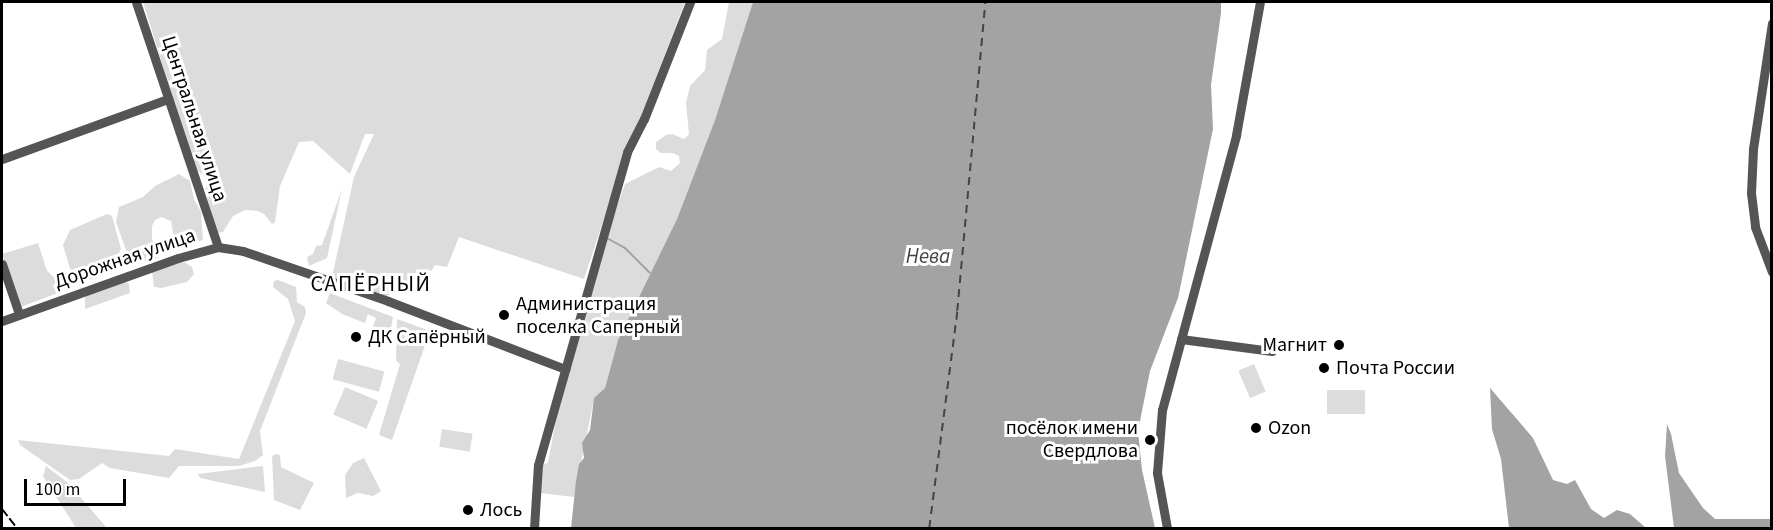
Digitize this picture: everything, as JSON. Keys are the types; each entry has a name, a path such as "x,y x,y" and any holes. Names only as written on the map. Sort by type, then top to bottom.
{"street":[{"name":"Центральная улица","path":"136,2 218,247"},
{"path":"534,528 538,465 627,152 644,119 690,2"},
{"path":"1167,528 1157,473 1162,410 1236,135 1260,2"},
{"path":"1772,23 1753,149 1751,193 1755,227 1772,272"},
{"path":"2,159 168,99"},
{"name":"Дорожная улица","path":"2,321 178,258 218,247 243,251 388,301 565,369"},
{"path":"2,264 19,315"},
{"path":"1181,339 1272,351"}],"shaded area":[{"path":"143,2 685,2 619,173 584,279 459,237 447,267 435,265 432,270 402,284 399,290 384,297 332,277 354,177 374,134 365,134 350,174 313,141 299,142 280,186 275,222 272,224 264,214 258,211 245,210 233,216 223,232 217,233 205,190 210,179 195,169"},
{"path":"729,2 753,2 715,120 677,219 618,340 605,388 594,399 574,497 540,493 542,466 548,462 559,404 608,232 625,184 659,167 671,171 680,163 679,156 673,153 661,153 656,149 656,142 666,135 672,134 684,139 689,134 686,103 690,86 705,70 707,50 722,39"},
{"path":"179,174 190,181 194,199 201,212 203,240 184,247 175,245 171,221 162,217 155,220 152,226 152,239 159,257 151,261 130,261 116,222 119,207 143,197 155,186"},
{"path":"342,189 327,258 309,266 307,257 313,254 316,246 322,245"},
{"path":"107,214 112,216 121,249 109,272 95,279 80,280 72,275 63,245 70,230"},
{"path":"38,243 47,271 57,280 60,292 21,307 2,254"},
{"path":"184,262 192,267 194,274 187,282 161,288 154,287 152,271"},
{"path":"278,280 296,287 297,302 305,307 306,313 260,431 263,455 255,461 239,466 179,466 169,478 110,468 102,463 79,479 70,480 20,445 18,440 169,456 175,449 239,459 295,321 288,299 273,287 274,281"},
{"path":"125,282 129,284 130,293 85,309 85,296"},
{"path":"330,293 393,317 390,333 373,326 376,318 368,314 365,323 342,314 326,303"},
{"path":"397,319 430,331 392,440 379,435 400,364 396,361"},
{"path":"338,359 384,371 379,392 333,379"},
{"path":"1254,364 1266,392 1250,398 1238,371"},
{"path":"345,387 378,401 366,429 333,415"},
{"path":"1327,390 1365,390 1365,414 1327,414"},
{"path":"442,429 473,434 470,452 439,447"},
{"path":"280,455 281,467 314,483 300,510 274,500 272,456"},
{"path":"364,458 381,491 373,496 358,493 346,498 345,475 353,463"},
{"path":"46,466 68,483 107,528 76,528 43,476"},
{"path":"263,466 265,492 200,478 198,474"}],"water":[{"name":"Нева","path":"753,2 1221,2 1211,85 1213,129 1178,298 1150,371 1138,431 1142,470 1155,528 571,528 579,464 584,458 582,443 590,430 594,398 605,388 618,340 677,219 715,120"},
{"path":"1490,388 1533,438 1553,480 1567,484 1575,480 1591,509 1604,518 1617,510 1630,514 1646,528 1509,528 1501,459 1492,429"},
{"path":"1667,424 1679,473 1703,508 1715,519 1771,519 1771,528 1674,528 1665,456"}],"waterway":[{"path":"605,237 625,248 650,273"}],"ferry route":[{"path":"929,528 957,311 985,2"}],"railway":[{"path":"2,509 17,528"}],"place":[{"name":"Администрация поселка Саперный","path":"504,315"},
{"name":"ДК Сапёрный","path":"356,337"},
{"name":"Магнит","path":"1339,345"},
{"name":"Почта России","path":"1324,368"},
{"name":"Ozon","path":"1256,428"},
{"name":"посёлок имени Свердлова","path":"1150,440"},
{"name":"Лось","path":"468,510"}],"district":[{"name":"САПЁРНЫЙ","path":"371,285"}]}
